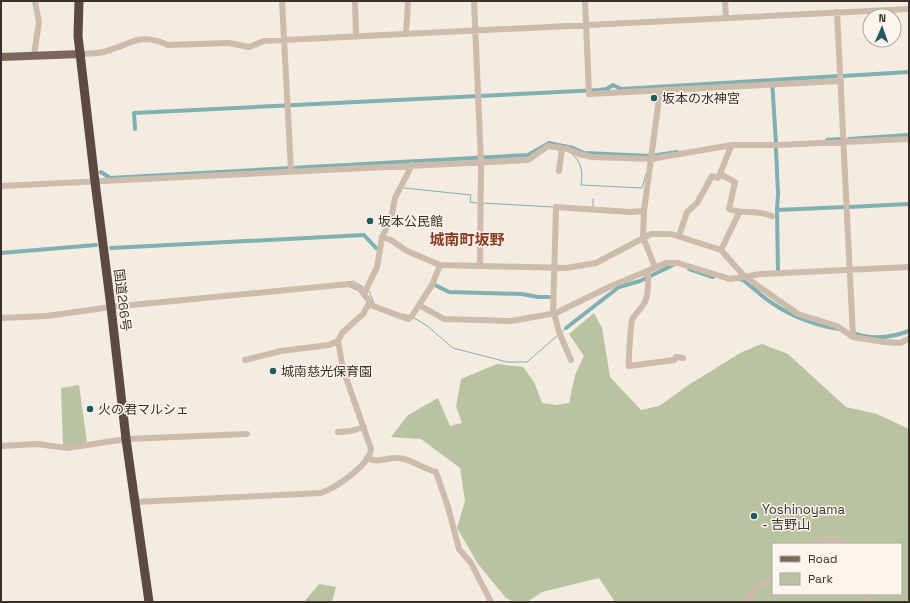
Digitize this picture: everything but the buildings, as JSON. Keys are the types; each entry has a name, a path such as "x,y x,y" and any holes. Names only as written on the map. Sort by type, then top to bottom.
{"highway":[{"name":"国道266号","path":"79,1 78,36 126,439 147,600"}],"main road":[{"path":"1,57 81,54"}],"street":[{"path":"34,55 39,22 35,1"},
{"path":"282,1 291,171"},
{"path":"354,1 356,37"},
{"path":"406,34 408,1"},
{"path":"474,1 481,162 480,265"},
{"path":"585,1 589,94 841,81"},
{"path":"725,1 726,18"},
{"path":"81,54 102,52 137,39 161,42 168,45 228,43 249,47 259,42 284,40 909,9"},
{"path":"837,12 854,337"},
{"path":"655,267 643,237 644,211 660,91"},
{"path":"1,186 528,160 548,146 562,148 592,157 651,159 731,146 844,143 909,139"},
{"path":"679,236 687,212 697,203 712,176 718,178 731,146"},
{"path":"558,171 562,148"},
{"path":"364,294 377,266 382,237 391,219 399,188 412,166"},
{"path":"720,174 735,182 730,209 739,213 760,211 772,216"},
{"path":"571,360 559,332 554,314 556,206 630,212 644,211"},
{"path":"720,250 739,213"},
{"path":"382,237 391,240 407,251 440,265 566,268 596,263 643,237 660,233 679,236 720,250 744,276 798,314 837,326 854,337 884,342 900,342 909,339"},
{"path":"419,305 444,320 511,321 554,314 609,287 666,263 678,263 730,279 744,276 850,269 909,267"},
{"path":"1,318 47,316 111,307 349,284 357,286 373,306 408,319 412,316 432,285 440,265"},
{"path":"648,271 647,299 632,319 630,329 631,345 629,366 674,360 676,357 683,358"},
{"path":"135,502 321,493 330,489 357,470 371,454 371,449 343,369 338,341 342,333 363,314 370,302"},
{"path":"245,360 281,351 307,347 320,347 338,341"},
{"path":"338,432 351,431 364,427"},
{"path":"1,446 37,444 67,448 126,439 247,434"},
{"path":"368,458 378,462 388,458 399,457 436,472 448,507 458,549 471,563 491,602"},
{"path":"816,543 823,540 840,541 844,543"},
{"path":"743,602 761,585 772,580"}],"green space":[{"path":"594,313 602,328 610,377 641,410 659,406 690,384 742,352 762,344 788,354 846,407 877,414 909,429 909,599 905,602 615,602 599,578 542,592 527,602 514,602 506,598 478,564 457,528 465,501 460,468 421,439 391,437 408,415 438,398 450,426 462,423 456,406 461,379 497,364 523,367 534,382 542,403 556,405 569,403 575,375 584,356 569,334"},
{"path":"79,385 87,443 63,446 61,388"},
{"path":"319,584 336,587 332,602 304,602"}],"waterway":[{"path":"843,76 909,72"},
{"path":"776,143 772,80 839,76"},
{"path":"135,129 134,113 599,90 607,89 613,85 621,89 772,80"},
{"path":"849,139 909,135"},
{"path":"827,140 840,139"},
{"path":"101,172 110,178 528,155 549,143 573,148 584,153 651,156 677,152"},
{"path":"776,149 778,194 777,210 845,207"},
{"path":"572,154 580,164 582,176 581,185 642,188 646,174"},
{"path":"404,188 471,195 470,202 477,203"},
{"path":"593,199 593,207"},
{"path":"482,203 553,207"},
{"path":"849,207 909,204"},
{"path":"777,210 778,271"},
{"path":"111,248 364,235 376,248"},
{"path":"1,253 96,245"},
{"path":"566,328 619,287 640,281 673,265"},
{"path":"689,269 713,277"},
{"path":"739,279 743,280 768,301 779,308 804,320 830,328 839,329"},
{"path":"350,282 353,281 365,288"},
{"path":"435,285 449,292 522,294 538,297 549,297"},
{"path":"369,291 374,303"},
{"path":"403,314 409,316"},
{"path":"414,318 426,325 453,348 507,362 527,362 558,335"},
{"path":"562,332 566,328"},
{"path":"851,332 865,336 887,337 909,331"}],"place":[{"name":"坂本の水神宮","path":"654,98"},
{"name":"坂本公民館","path":"370,221"},
{"name":"城南慈光保育園","path":"273,371"},
{"name":"火の君マルシェ","path":"90,409"},
{"name":"Yoshinoyama - 吉野山","path":"754,516"}],"district":[{"name":"城南町坂野","path":"467,240"}]}
